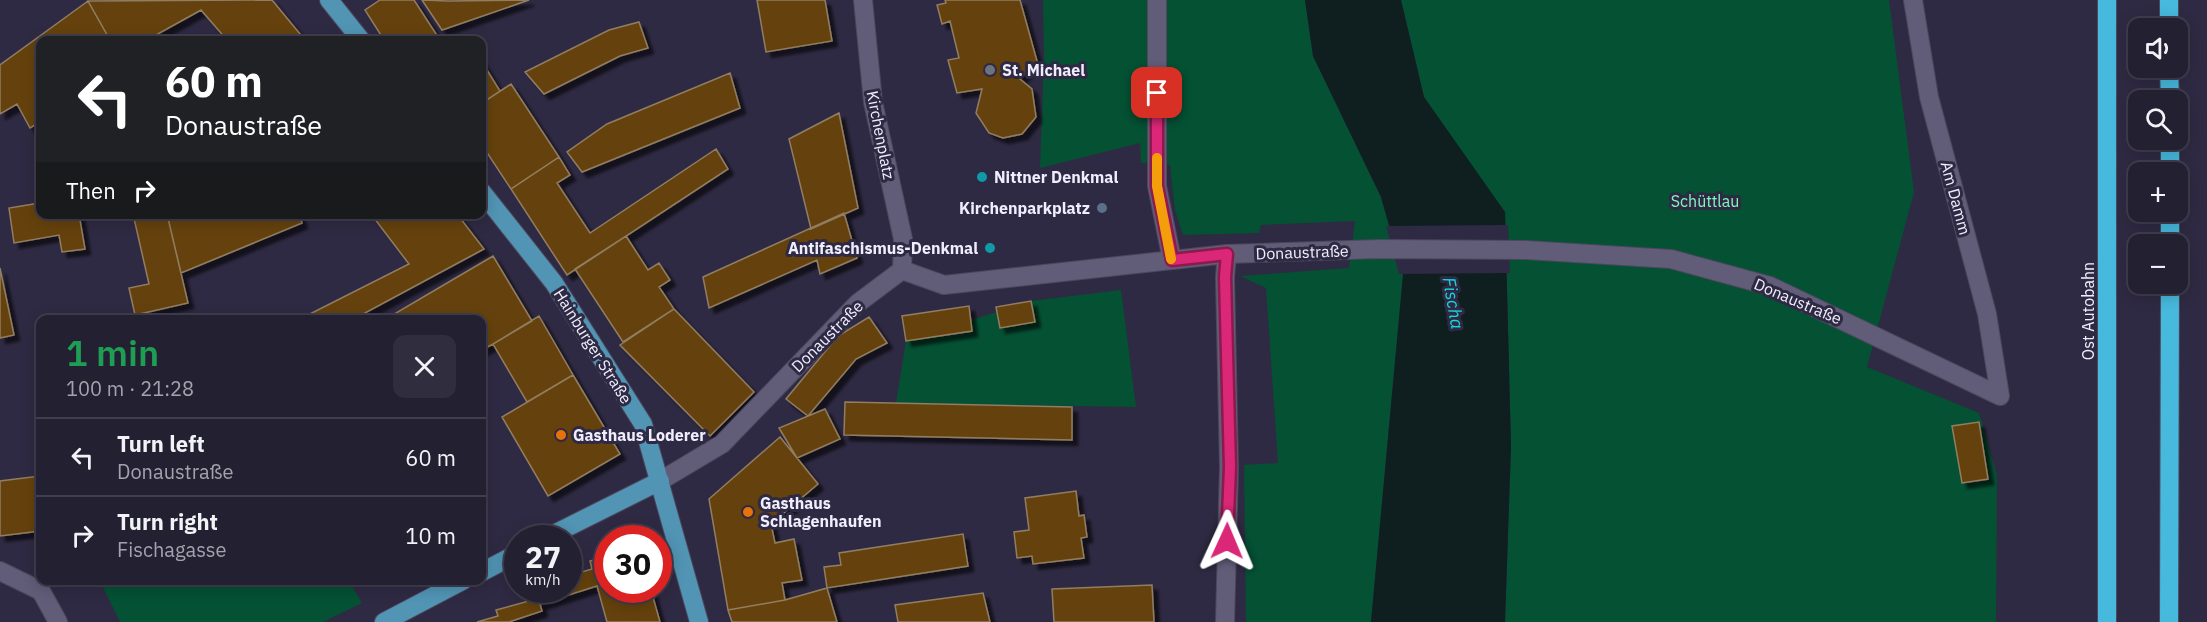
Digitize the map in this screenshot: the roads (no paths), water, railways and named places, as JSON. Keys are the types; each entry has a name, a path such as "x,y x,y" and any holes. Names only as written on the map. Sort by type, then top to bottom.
{"highway":[{"name":"Ost Autobahn","path":"2107,0 2107,622"},
{"path":"2169,0 2169,18"},
{"path":"2169,622 2170,294"}],"main road":[{"path":"329,0 358,36"},
{"name":"Hainburger Straße","path":"486,197 554,283 643,424 699,622"},
{"path":"572,525 660,481"},
{"path":"486,570 504,560"},
{"path":"384,622 454,585"}],"street":[{"name":"Kirchenplatz","path":"862,0 873,102 903,239 902,270"},
{"path":"1157,0 1157,186 1172,260"},
{"name":"Am Damm","path":"1913,0 1929,97 1987,314 2000,396"},
{"name":"Donaustraße","path":"660,481 722,444 858,303 902,270 944,285 1227,254 1380,249 1526,250 1671,259 1770,286 2000,396"},
{"path":"1225,622 1230,467 1225,277 1227,254"},
{"path":"0,571 41,591 58,622"}],"water":[{"name":"Fischa","path":"1305,0 1401,0 1424,97 1505,212 1511,446 1505,622 1371,622 1403,275 1381,197 1313,56"}],"place":[{"name":"St. Michael","path":"990,70"},
{"name":"Nittner Denkmal","path":"982,177"},
{"name":"Kirchenparkplatz","path":"1102,208"},
{"name":"Antifaschismus-Denkmal","path":"990,248"},
{"name":"Gasthaus Loderer","path":"561,435"},
{"name":"Gasthaus Schlagenhaufen","path":"748,512"}],"park label":[{"name":"Schüttlau","path":"1705,201"}]}
